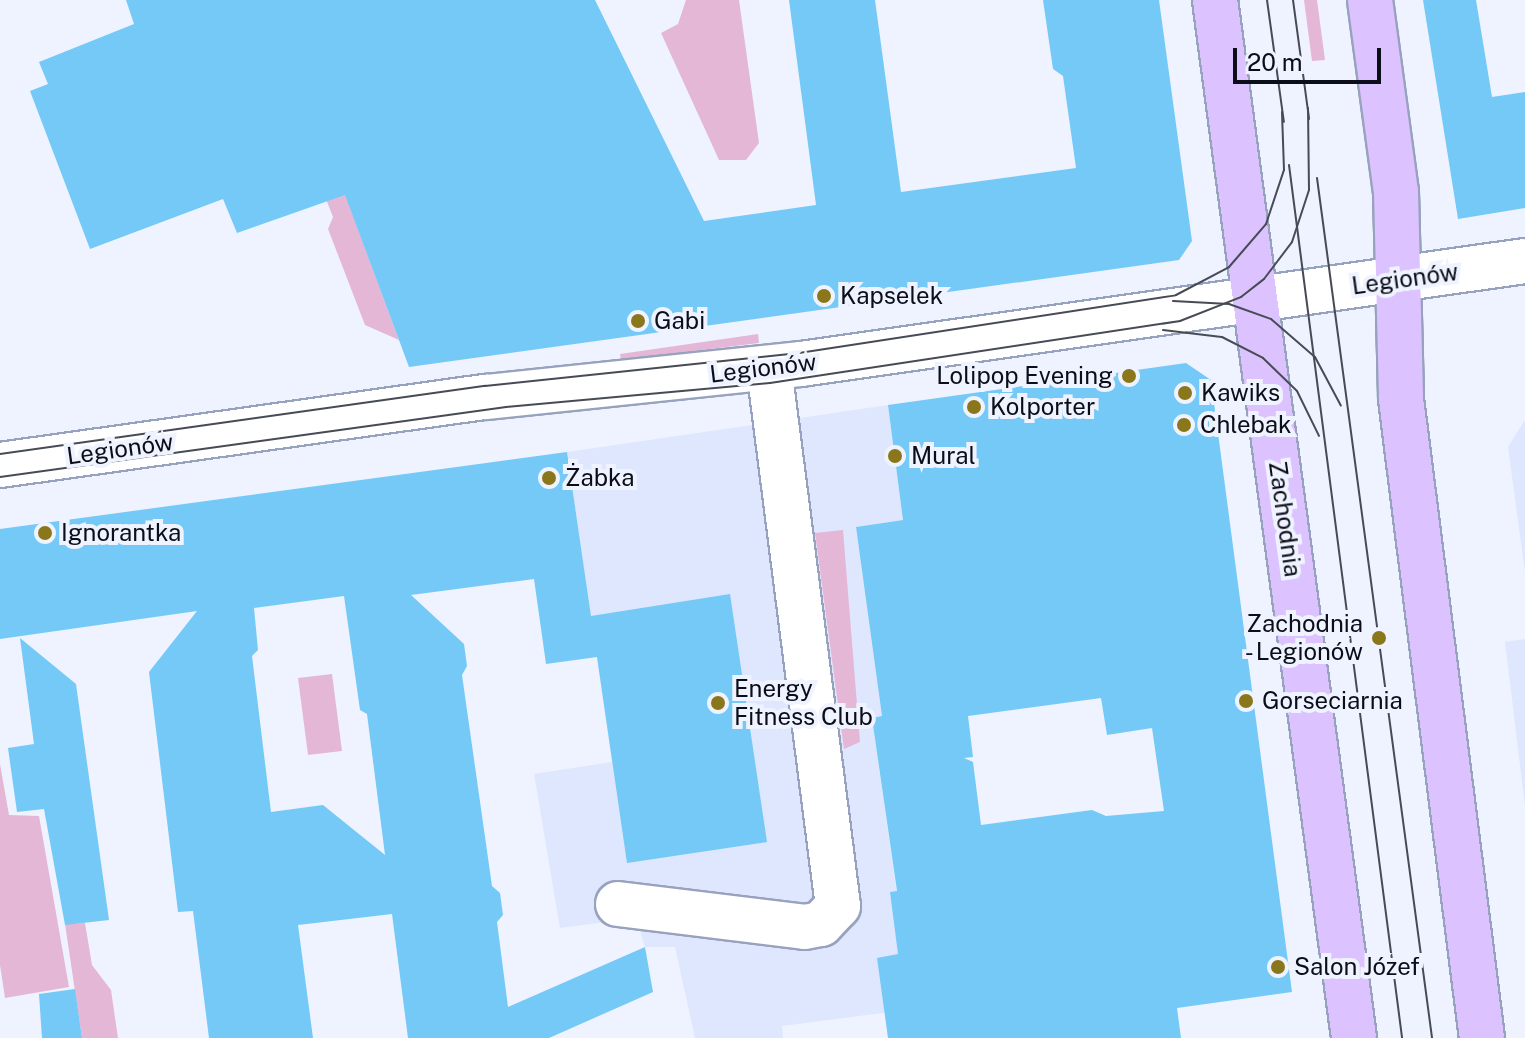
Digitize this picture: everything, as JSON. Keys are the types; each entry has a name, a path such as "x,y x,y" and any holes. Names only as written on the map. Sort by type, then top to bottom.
{"main road":[{"name":"Zachodnia","path":"1215,0 1354,1038"},
{"path":"1370,0 1396,192 1401,399 1482,1038"}],"street":[{"name":"Legionów","path":"0,465 486,397 769,368 1525,261"},
{"path":"618,904 805,927 821,924 838,906 769,368"}],"shaded area":[{"path":"686,0 739,0 759,143 746,160 719,160 661,33 678,24"},
{"path":"1304,0 1317,0 1325,60 1312,61"},
{"path":"332,159 399,340 365,325 328,229 333,217 313,166"},
{"path":"758,334 759,343 621,360 620,354"},
{"path":"888,405 903,520 856,527 882,716 872,718 897,895 906,1010 782,1026 783,1038 695,1038 675,947 645,947 636,918 560,928 534,774 612,762 567,452"},
{"path":"1525,420 1525,572 1508,447"},
{"path":"843,530 860,742 844,749 815,533"},
{"path":"1525,639 1525,806 1505,642"},
{"path":"332,674 342,751 308,755 298,678"},
{"path":"0,764 9,815 39,816 69,987 5,998 0,965"},
{"path":"85,923 92,965 111,990 118,1038 82,1038 65,924"}],"building":[{"path":"126,0 595,0 704,221 816,205 789,0 875,0 901,192 1076,168 1063,76 1053,69 1043,0 1159,0 1192,241 1179,260 409,367 345,195 237,233 223,199 90,249 30,91 48,84 39,62 134,24"},
{"path":"1423,0 1476,0 1492,97 1525,92 1525,208 1458,219"},
{"path":"1186,363 1211,380 1292,992 1177,1008 1181,1038 888,1038 877,958 898,954 890,892 897,891 872,718 882,716 856,527 903,520 888,405","holes":["1101,698 1107,735 1152,728 1164,811 1106,816 1092,810 981,825 973,762 964,758 973,757 968,716"]},
{"path":"567,452 591,616 730,594 767,842 627,863 597,657 546,664 534,579 411,595 464,644 467,666 462,675 492,886 500,893 503,915 497,922 508,1007 645,947 653,992 549,1038 408,1038 392,914 298,925 313,1038 209,1038 193,911 178,912 149,672 197,611 0,639 0,529","holes":["344,596 360,710 367,714 385,855 323,805 271,812 252,656 258,650 254,608"]},
{"path":"20,638 76,684 109,920 65,925 44,809 17,812 8,748 34,744"},
{"path":"75,989 82,1038 42,1038 39,994"}],"tram line":[{"path":"1267,0 1284,122"},
{"path":"1293,0 1309,119"},
{"path":"0,477 506,407 770,383 1180,321 1241,297 1264,279 1292,242 1309,190 1308,108"},
{"path":"0,454 485,386 799,353 1176,295 1229,267 1266,224 1284,170 1282,112"},
{"path":"1289,165 1402,1038"},
{"path":"1317,178 1432,1038"},
{"path":"1173,301 1229,304 1271,319 1315,357 1341,406"},
{"path":"1163,330 1222,337 1263,358 1297,391 1319,436"}],"place":[{"name":"Kapselek","path":"824,296"},
{"name":"Gabi","path":"638,321"},
{"name":"Lolipop Evening","path":"1129,376"},
{"name":"Kawiks","path":"1185,393"},
{"name":"Kolporter","path":"974,407"},
{"name":"Chlebak","path":"1184,425"},
{"name":"Mural","path":"895,456"},
{"name":"Żabka","path":"549,478"},
{"name":"Ignorantka","path":"45,533"},
{"name":"Zachodnia - Legionów","path":"1379,638"},
{"name":"Gorseciarnia","path":"1246,701"},
{"name":"Energy Fitness Club","path":"718,703"},
{"name":"Salon Józef","path":"1278,967"}]}
